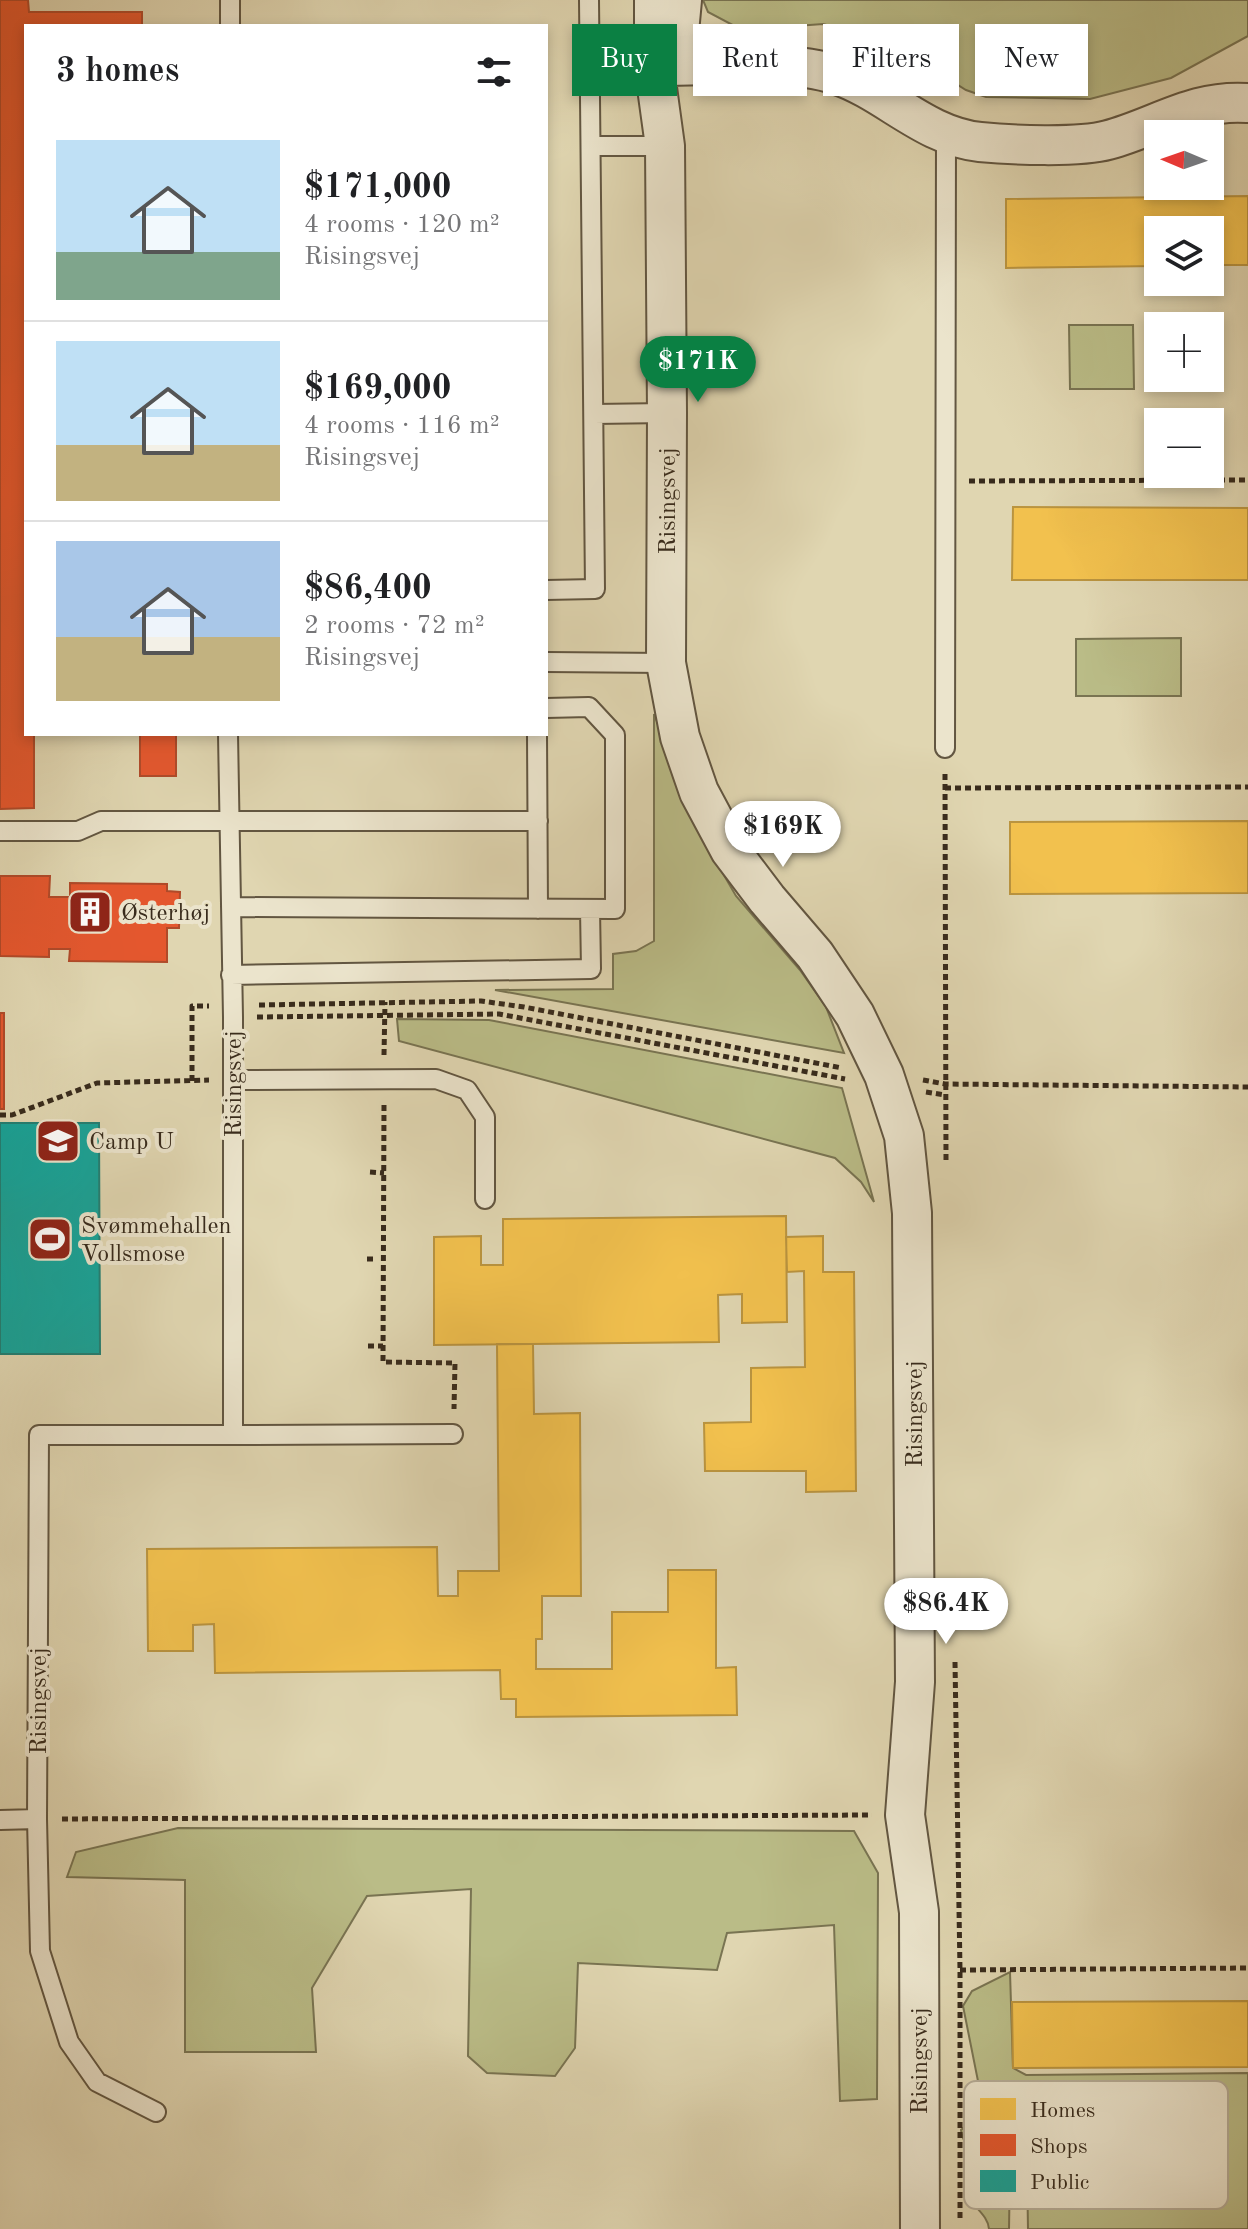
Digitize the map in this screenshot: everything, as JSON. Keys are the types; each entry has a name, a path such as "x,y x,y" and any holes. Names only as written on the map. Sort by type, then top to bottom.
{"street":[{"name":"Risingsvej","path":"654,0 658,24"},
{"name":"Risingsvej","path":"676,24 682,0"},
{"path":"677,66 803,68 836,74 946,134 978,142 1082,144 1127,134 1177,112 1248,103"},
{"name":"Risingsvej","path":"665,96 666,663 680,737 699,792 730,850 815,955 897,1081 904,1136 912,1213 915,1682 905,1815 919,1912 920,2229"}],"lane":[{"path":"230,0 230,24"},
{"path":"548,590 595,589 589,0"},
{"path":"945,748 946,134"},
{"path":"591,146 665,146"},
{"path":"594,414 667,413"},
{"path":"548,662 666,663"},
{"path":"231,907 615,909 615,735 589,707 548,708"},
{"name":"Risingsvej","path":"228,736 233,1011 233,1435"},
{"path":"537,736 538,909"},
{"path":"0,831 78,831 101,821 538,821"},
{"path":"231,975 591,969 590,909"},
{"path":"233,1080 436,1079 467,1090 485,1117 485,1199"},
{"name":"Risingsvej","path":"156,2112 97,2082 69,2042 40,1951 37,1819 39,1435 453,1434"},
{"path":"0,1820 37,1819"}],"path":[{"path":"945,481 1248,480"},
{"path":"945,748 945,1084"},
{"path":"945,788 1248,787"},
{"path":"192,1018 233,1011 385,1002 481,1001 897,1081 945,1095"},
{"path":"385,1002 383,1362 455,1363 453,1434"},
{"path":"192,1081 192,1006 233,1011 384,1016 499,1014 897,1081 1248,1087"},
{"path":"0,1115 12,1115 97,1083 233,1080"},
{"path":"370,1172 384,1173"},
{"path":"367,1259 376,1259"},
{"path":"368,1346 383,1346"},
{"path":"37,1819 905,1815"},
{"path":"960,1970 1248,1968"}],"green space":[{"path":"703,0 1248,0 1248,36 1171,78 1090,99 986,97 983,96 1088,96 1088,24 975,24 975,93 959,86 959,24 731,24 708,12"},
{"path":"1069,325 1133,325 1134,389 1070,389"},
{"path":"1181,638 1181,696 1076,696 1076,639"},
{"path":"654,714 699,832 736,896 800,970 826,1007 844,1053 495,990 613,989 613,954 636,951 654,941"},
{"path":"397,1019 489,1020 842,1088 874,1202 861,1182 835,1158 399,1041"},
{"path":"178,1828 854,1831 878,1873 877,2099 840,2101 834,1925 727,1933 717,1970 578,1963 575,2048 555,2076 487,2073 468,2056 471,1889 367,1896 312,1988 316,2052 185,2052 185,1880 67,1877 76,1852"},
{"path":"1010,1972 1013,2068 1026,2075 1248,2073 1248,2229 1028,2229 1028,2209 1228,2209 1228,2081 978,2081 963,2006 972,1991"},
{"path":"978,2209 1009,2209 1009,2229 989,2229"}],"building: Homes":[{"path":"1224,196 1248,196 1248,265 1224,265 1224,216 1144,216 1144,266 1006,268 1006,199 1224,200"},
{"path":"1013,507 1248,508 1248,580 1012,580"},
{"path":"1248,821 1248,893 1010,894 1010,822"},
{"path":"786,1216 787,1322 742,1323 742,1294 718,1295 719,1342 434,1345 434,1237 481,1236 481,1265 503,1265 503,1219"},
{"path":"823,1236 823,1272 854,1272 856,1491 806,1492 806,1471 705,1471 704,1423 751,1422 751,1368 805,1367 804,1271 787,1272 786,1237"},
{"path":"497,1344 533,1344 534,1414 580,1413 581,1596 542,1596 542,1639 536,1639 536,1669 612,1669 612,1612 668,1612 668,1570 716,1570 716,1668 736,1667 737,1715 516,1717 516,1699 501,1699 500,1670 215,1673 214,1624 193,1625 193,1651 148,1651 147,1549 437,1547 438,1596 458,1596 458,1571 499,1571"},
{"path":"1248,2001 1248,2067 1013,2068 1012,2002"}],"building: Shops":[{"path":"0,0 28,0 29,12 142,12 142,24 24,24 24,736 34,736 34,808 0,809"},
{"path":"140,736 176,736 176,776 140,776"},
{"name":"Østerhøj","path":"0,876 50,876 49,897 70,897 70,883 167,884 167,891 180,892 179,928 167,928 167,962 69,961 70,949 49,949 49,957 0,956"},
{"path":"0,1013 4,1013 4,1109 0,1109"}],"building: Public":[{"name":"Svømmehallen Vollsmose","path":"0,1123 99,1123 100,1354 0,1354"}],"place":[{"name":"Østerhøj","path":"90,912"},
{"name":"Camp U","path":"58,1141"},
{"name":"Svømmehallen Vollsmose","path":"50,1239"}]}
